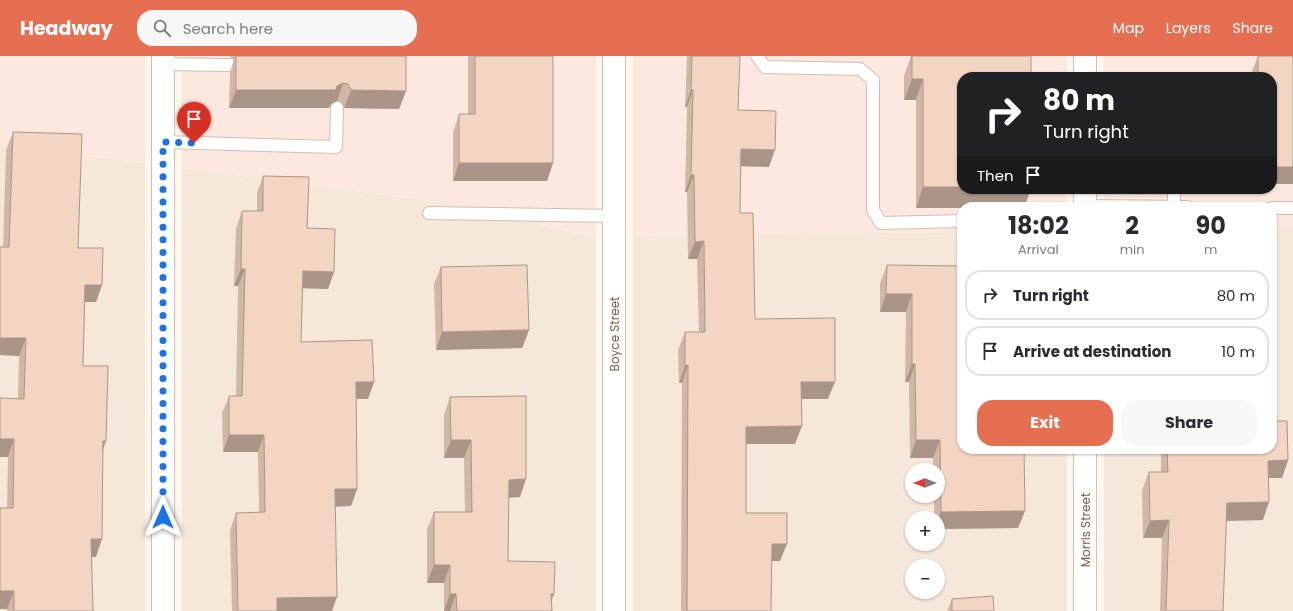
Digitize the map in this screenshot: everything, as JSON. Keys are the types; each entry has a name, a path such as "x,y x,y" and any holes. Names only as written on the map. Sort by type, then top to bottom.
{"street":[{"name":"Boyce Street","path":"614,56 614,611"},
{"path":"1085,56 1085,72"},
{"path":"163,60 163,611"},
{"name":"Morris Street","path":"1085,454 1085,611"}],"lane":[{"path":"757,56 764,67 860,69 873,80 873,210 881,223 957,221"},
{"path":"163,60 230,65"},
{"path":"163,142 336,147 337,108"},
{"path":"1085,201 1100,202"},
{"path":"1277,208 1293,208"},
{"path":"429,214 614,216"}],"shaded area":[{"path":"0,56 145,56 145,163 0,145"},
{"path":"182,56 596,56 596,237 452,204 182,168"},
{"path":"633,56 1067,56 1067,72 957,72 957,194 1067,194 1067,202 957,202 957,232 633,236"},
{"path":"1104,56 1293,56 1293,228 1277,228 1277,202 1104,202 1104,194 1277,194 1277,72 1104,72"},
{"path":"0,145 145,163 145,611 0,611"},
{"path":"182,168 452,204 596,237 596,611 182,611"},
{"path":"1277,228 1293,228 1293,611 1104,611 1104,454 1277,454"},
{"path":"957,232 957,454 1067,454 1067,611 633,611 633,236"}],"building":[{"path":"236,56 406,56 406,91 351,90 348,84 343,83 337,86 336,90 236,90"},
{"path":"475,56 553,56 553,163 459,163 459,114 475,114"},
{"path":"692,56 740,56 738,110 776,111 775,150 741,149 740,213 753,213 755,319 835,318 835,382 801,382 802,426 746,427 746,513 787,513 787,544 772,544 771,611 687,611 688,365 685,366 685,332 705,332 704,241 695,242 694,175 691,175 693,90 691,90"},
{"path":"912,56 1031,56 1031,72 957,72 957,187 923,187 923,79 912,79"},
{"path":"1258,56 1293,56 1293,167 1277,167 1277,72 1258,72"},
{"path":"13,132 82,134 78,248 103,248 102,285 85,285 83,366 108,366 106,441 103,441 102,539 91,539 93,611 14,611 14,591 0,591 0,508 13,508 14,439 0,439 0,398 24,399 26,338 0,338 0,247 9,247"},
{"path":"263,176 309,177 307,228 335,229 334,272 303,271 301,342 372,340 374,382 356,382 357,489 335,489 337,597 277,598 277,611 238,611 236,513 265,512 264,435 229,435 229,396 242,396 245,269 241,269 242,211 263,211"},
{"path":"527,265 529,330 442,332 441,267"},
{"path":"887,265 957,266 957,454 1024,454 1025,511 941,511 941,503 945,503 945,463 940,463 940,440 916,440 915,364 912,364 912,294 886,294"},
{"path":"526,396 526,479 509,480 508,561 555,562 554,594 551,594 552,611 457,611 456,594 450,594 450,565 434,565 434,512 472,512 471,440 451,440 450,397"},
{"path":"1277,421 1287,421 1288,460 1268,461 1269,502 1227,503 1223,611 1166,611 1169,520 1150,521 1149,472 1168,472 1167,454 1277,454"},
{"path":"993,596 994,611 952,611 952,599"}],"route":[{"path":"163,517 163,142 194,143"}]}
